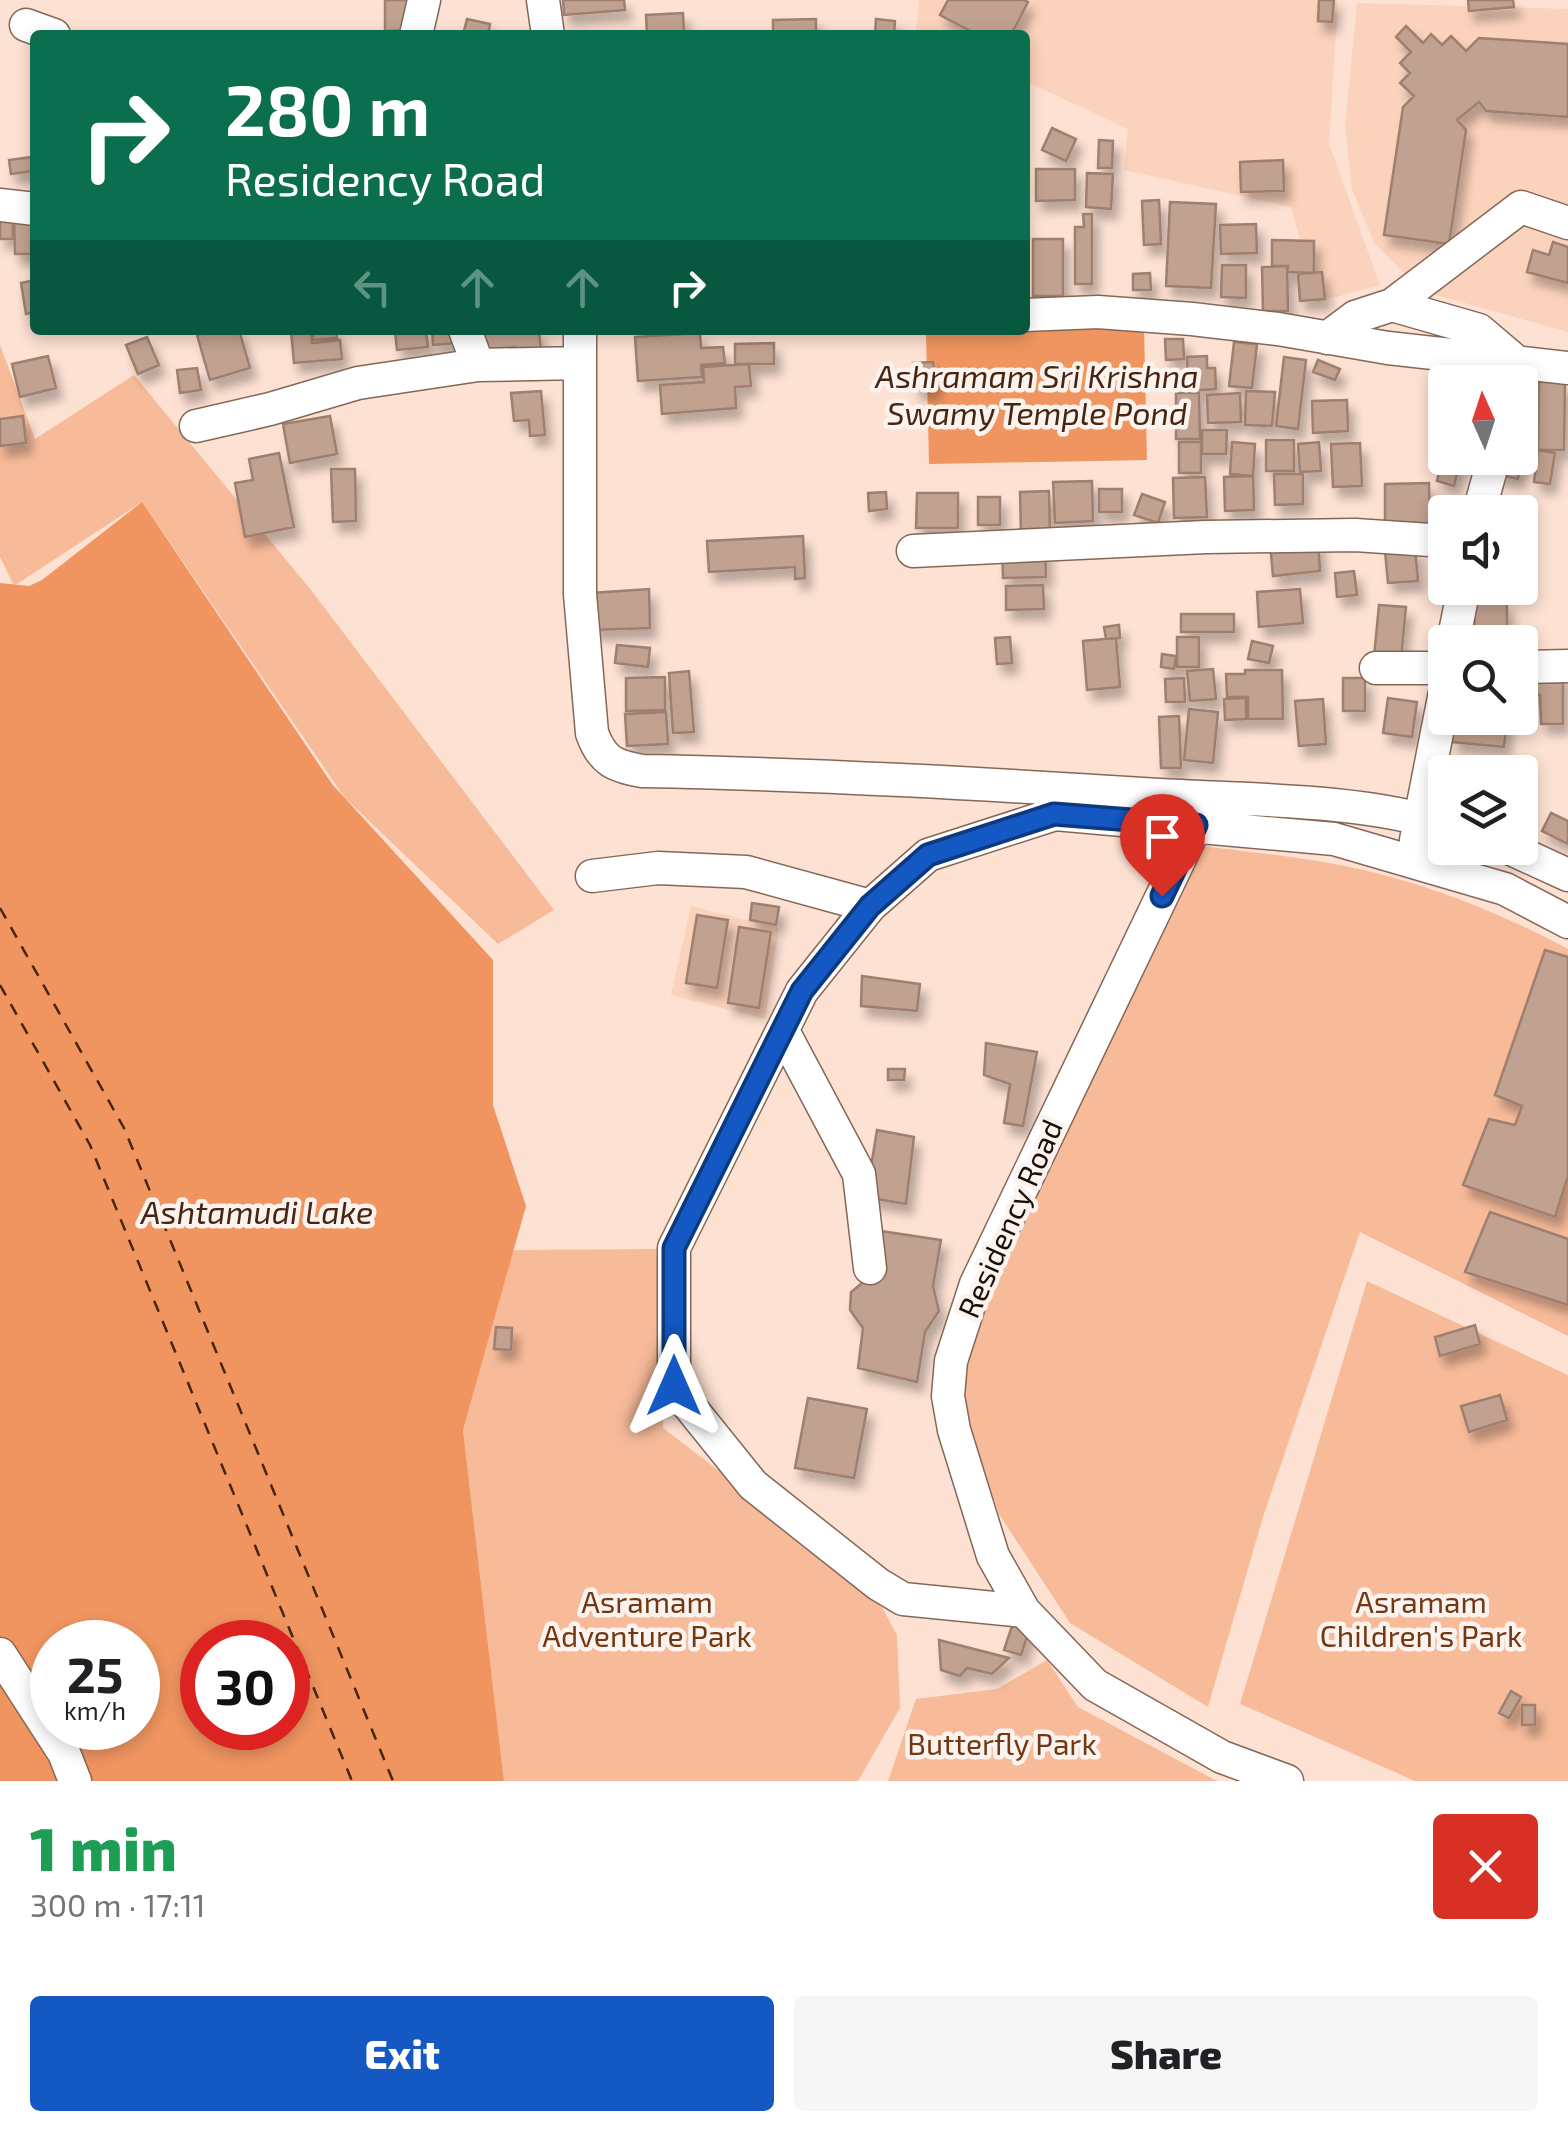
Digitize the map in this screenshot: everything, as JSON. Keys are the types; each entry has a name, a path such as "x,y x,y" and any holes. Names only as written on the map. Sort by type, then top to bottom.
{"street":[{"path":"417,30 424,0"},
{"path":"543,0 547,30"},
{"path":"0,205 30,208"},
{"path":"1403,308 1520,207 1555,218"},
{"path":"1403,308 1416,351"},
{"path":"1327,338 1355,318 1403,308 1479,330 1511,365"},
{"path":"1030,316 1098,312 1192,319 1416,351 1483,365"},
{"path":"467,335 478,365"},
{"path":"580,335 580,594 592,733 599,752 608,762 642,771 1317,805 1428,822"},
{"path":"196,426 358,384 478,365 580,364"},
{"path":"1538,370 1568,368"},
{"path":"913,551 1206,537 1355,535 1428,540"},
{"path":"1538,667 1568,666"},
{"path":"1376,668 1428,668"},
{"path":"1024,1611 903,1599 878,1584 752,1485 674,1386 674,1248 802,991 870,906 928,855 1054,814 1334,839 1505,889 1568,922"},
{"name":"Residency Road","path":"1196,825 976,1284 952,1362 948,1396 954,1430 994,1556 1024,1611 1095,1684 1222,1757 1286,1781"},
{"path":"1410,862 1428,831"},
{"path":"1538,862 1568,875"},
{"path":"592,876 658,868 746,872 870,906"},
{"path":"783,1030 859,1174 870,1268"},
{"path":"0,1654 64,1752 75,1781"}],"shaded area":[{"path":"919,0 1338,0 1329,144 1380,285 1317,302 1291,207 1124,170 1128,129 1030,83 1030,30 916,30"},
{"path":"1357,3 1568,9 1568,332 1422,291 1374,243 1352,189 1345,126"},
{"path":"691,906 779,928 765,1019 671,995"}],"green space":[{"path":"0,345 35,439 134,375 311,590 554,910 498,944 345,798 142,502 14,586 0,557"},
{"path":"1203,846 1321,862 1391,877 1482,908 1568,949 1568,1336 1360,1232 1263,1517 1208,1707 1070,1623 999,1514 950,1372"},
{"name":"Asramam Adventure Park","path":"665,1249 663,1428 871,1587 897,1635 900,1708 858,1781 504,1781 463,1430 513,1250"},
{"name":"Asramam Children's Park","path":"1367,1281 1568,1375 1568,1781 1415,1781 1240,1704"},
{"name":"Butterfly Park","path":"1047,1660 1078,1707 1217,1781 888,1781 916,1699 997,1689"}],"water":[{"name":"Ashramam Sri Krishna Swamy Temple Pond","path":"1144,327 1147,460 929,464 926,335 1030,335 1030,330"},
{"name":"Ashtamudi Lake","path":"142,502 332,784 493,960 493,1105 526,1206 463,1430 504,1781 0,1781 0,583 29,586"}],"building":[{"path":"385,0 411,0 412,30 385,30"},
{"path":"563,0 624,0 625,10 564,15"},
{"path":"948,0 1028,2 1014,30 968,30 940,15"},
{"path":"1319,0 1334,0 1332,22 1318,21"},
{"path":"1468,0 1513,0 1514,7 1469,11"},
{"path":"683,13 684,30 647,30 646,15"},
{"path":"467,19 490,24 489,30 464,30"},
{"path":"816,19 816,30 773,30 773,20"},
{"path":"876,19 895,21 894,30 875,30"},
{"path":"1406,26 1423,43 1431,34 1442,45 1451,36 1466,51 1479,38 1568,44 1568,117 1486,111 1479,102 1457,120 1466,130 1449,244 1384,235 1403,107 1414,96 1400,83 1410,73 1400,63 1411,52 1396,37"},
{"path":"1052,128 1076,139 1066,161 1042,150"},
{"path":"1099,140 1113,141 1112,168 1098,168"},
{"path":"30,157 30,172 11,174 9,160"},
{"path":"1283,160 1284,191 1241,192 1240,162"},
{"path":"1036,169 1075,169 1075,200 1036,201"},
{"path":"1087,173 1113,174 1111,209 1086,207"},
{"path":"1159,200 1161,244 1144,245 1142,201"},
{"path":"0,202 12,202 13,239 0,239"},
{"path":"1170,202 1216,204 1211,288 1166,286"},
{"path":"30,214 30,254 15,254 14,215"},
{"path":"1083,214 1092,214 1092,284 1075,284 1075,227 1084,227"},
{"path":"1256,224 1257,253 1221,254 1220,225"},
{"path":"1033,239 1063,239 1063,296 1033,296"},
{"path":"1272,240 1314,241 1314,273 1287,272 1288,266 1272,266"},
{"path":"1553,242 1568,247 1568,283 1527,272 1533,250 1549,255"},
{"path":"1222,265 1246,265 1246,298 1221,297"},
{"path":"1287,266 1288,311 1263,311 1262,267"},
{"path":"1322,272 1325,299 1300,301 1298,274"},
{"path":"1150,273 1151,290 1133,290 1133,274"},
{"path":"30,281 30,313 26,314 21,283"},
{"path":"197,335 240,335 250,368 210,380"},
{"path":"291,335 311,335 312,343 340,340 342,359 294,363"},
{"path":"313,335 337,335 337,338 313,340"},
{"path":"396,335 427,335 428,347 397,350"},
{"path":"432,335 455,335 456,343 433,345"},
{"path":"480,335 539,335 541,351 515,353 515,347 482,351"},
{"path":"700,335 701,348 723,347 725,363 701,365 702,377 638,381 635,337"},
{"path":"147,337 159,365 138,374 126,345"},
{"path":"1165,339 1183,339 1184,359 1166,360"},
{"path":"1234,342 1257,344 1252,388 1229,386"},
{"path":"774,343 774,364 735,364 735,344"},
{"path":"48,356 56,388 20,397 12,364"},
{"path":"1207,356 1207,368 1215,368 1216,389 1188,391 1187,357"},
{"path":"1284,357 1306,360 1298,429 1276,426"},
{"path":"1318,360 1340,369 1335,380 1313,372"},
{"path":"933,362 935,389 915,390 913,363"},
{"path":"749,364 751,386 735,387 736,408 662,414 660,385 704,382 703,367"},
{"path":"197,368 201,390 180,393 177,370"},
{"path":"1539,382 1565,382 1564,450 1538,450"},
{"path":"541,391 545,435 530,436 529,420 514,421 511,393"},
{"path":"1246,391 1275,392 1272,426 1245,425"},
{"path":"1176,393 1199,393 1200,439 1176,439"},
{"path":"1240,393 1241,422 1208,423 1207,395"},
{"path":"1347,400 1348,431 1313,433 1312,401"},
{"path":"23,416 26,443 0,446 0,419"},
{"path":"330,416 337,454 290,463 283,424"},
{"path":"1202,430 1227,430 1226,454 1202,454"},
{"path":"1266,440 1294,440 1294,471 1266,471"},
{"path":"1179,442 1201,442 1201,473 1179,473"},
{"path":"1232,442 1255,444 1253,476 1230,474"},
{"path":"1319,442 1321,471 1300,472 1298,444"},
{"path":"1360,443 1362,486 1333,487 1331,444"},
{"path":"1538,450 1555,453 1550,484 1534,482 1538,475"},
{"path":"279,453 294,527 245,537 235,483 253,480 249,459"},
{"path":"331,469 355,469 356,521 333,522"},
{"path":"1274,474 1303,474 1303,504 1275,505"},
{"path":"1438,475 1457,475 1454,486 1437,481"},
{"path":"1253,476 1254,510 1225,511 1224,477"},
{"path":"1205,477 1207,517 1174,518 1173,478"},
{"path":"1092,481 1093,521 1055,523 1053,482"},
{"path":"1429,483 1428,524 1385,524 1385,484"},
{"path":"1099,489 1122,489 1122,512 1099,512"},
{"path":"1049,491 1050,533 1021,534 1020,492"},
{"path":"886,492 887,509 869,511 868,493"},
{"path":"917,493 958,493 958,528 916,528"},
{"path":"1142,494 1165,502 1158,523 1134,515"},
{"path":"978,497 1000,497 1000,525 978,525"},
{"path":"803,536 805,578 795,579 795,567 709,572 707,541"},
{"path":"1318,539 1320,571 1273,576 1270,543"},
{"path":"1045,546 1046,577 1003,578 1002,547"},
{"path":"1415,548 1418,581 1388,583 1385,551"},
{"path":"1354,571 1357,595 1337,597 1335,573"},
{"path":"1043,585 1044,609 1006,610 1006,586"},
{"path":"649,589 650,628 592,630 591,593"},
{"path":"1300,589 1303,623 1259,627 1257,592"},
{"path":"1379,605 1406,607 1401,659 1374,657"},
{"path":"1474,605 1507,605 1507,625 1475,625"},
{"path":"1181,614 1234,614 1234,632 1181,632"},
{"path":"1119,625 1120,638 1106,639 1104,627"},
{"path":"1010,637 1012,663 997,664 995,638"},
{"path":"1177,637 1199,637 1199,667 1177,667"},
{"path":"1116,638 1120,687 1087,690 1083,641"},
{"path":"1252,641 1273,646 1269,663 1248,659"},
{"path":"617,645 650,648 648,667 615,663"},
{"path":"1162,654 1176,656 1174,669 1161,667"},
{"path":"1213,669 1216,699 1190,701 1187,671"},
{"path":"1245,670 1282,670 1283,719 1248,719 1248,697 1227,697 1226,674 1245,674"},
{"path":"689,671 694,732 673,733 669,673"},
{"path":"1563,671 1563,724 1541,724 1538,672"},
{"path":"665,677 665,710 626,711 626,678"},
{"path":"1184,678 1185,702 1166,702 1165,679"},
{"path":"1343,678 1365,678 1365,711 1343,711"},
{"path":"1246,698 1246,719 1225,720 1224,699"},
{"path":"1388,698 1417,702 1412,737 1383,733"},
{"path":"1323,699 1326,744 1299,746 1295,701"},
{"path":"1189,709 1218,712 1213,763 1184,760"},
{"path":"666,712 668,744 627,746 625,714"},
{"path":"1179,716 1181,768 1161,768 1159,717"},
{"path":"1453,735 1505,735 1504,747 1452,742"},
{"path":"1551,813 1568,821 1568,844 1542,831"},
{"path":"752,903 779,907 776,925 750,920"},
{"path":"697,915 728,920 717,988 686,983"},
{"path":"739,927 771,932 759,1008 728,1003"},
{"path":"1545,950 1568,957 1568,1176 1555,1217 1463,1185 1489,1119 1515,1125 1522,1106 1495,1095"},
{"path":"862,976 920,984 917,1011 861,1006"},
{"path":"986,1043 1037,1052 1023,1126 1004,1123 1010,1084 984,1075"},
{"path":"888,1069 905,1069 904,1080 888,1080"},
{"path":"877,1130 914,1137 906,1204 866,1197"},
{"path":"1490,1212 1568,1239 1568,1305 1465,1272"},
{"path":"881,1231 941,1240 933,1286 939,1311 925,1332 917,1382 858,1368 863,1328 850,1310 851,1292 873,1274"},
{"path":"1475,1325 1480,1344 1440,1356 1435,1337"},
{"path":"496,1327 512,1328 511,1350 494,1349"},
{"path":"1500,1395 1507,1420 1469,1432 1461,1406"},
{"path":"808,1398 867,1409 854,1478 795,1468"},
{"path":"1013,1623 1030,1628 1021,1655 1004,1650"},
{"path":"939,1640 1009,1658 992,1674 967,1668 960,1676 941,1670"},
{"path":"1511,1691 1521,1697 1509,1718 1499,1713"},
{"path":"1522,1705 1535,1705 1535,1725 1522,1725"}],"ferry route":[{"path":"0,908 124,1128 393,1781"},
{"path":"0,985 90,1145 352,1781"}],"route":[{"path":"674,1386 674,1248 802,991 870,906 928,855 1054,814 1196,825 1162,896"}]}
